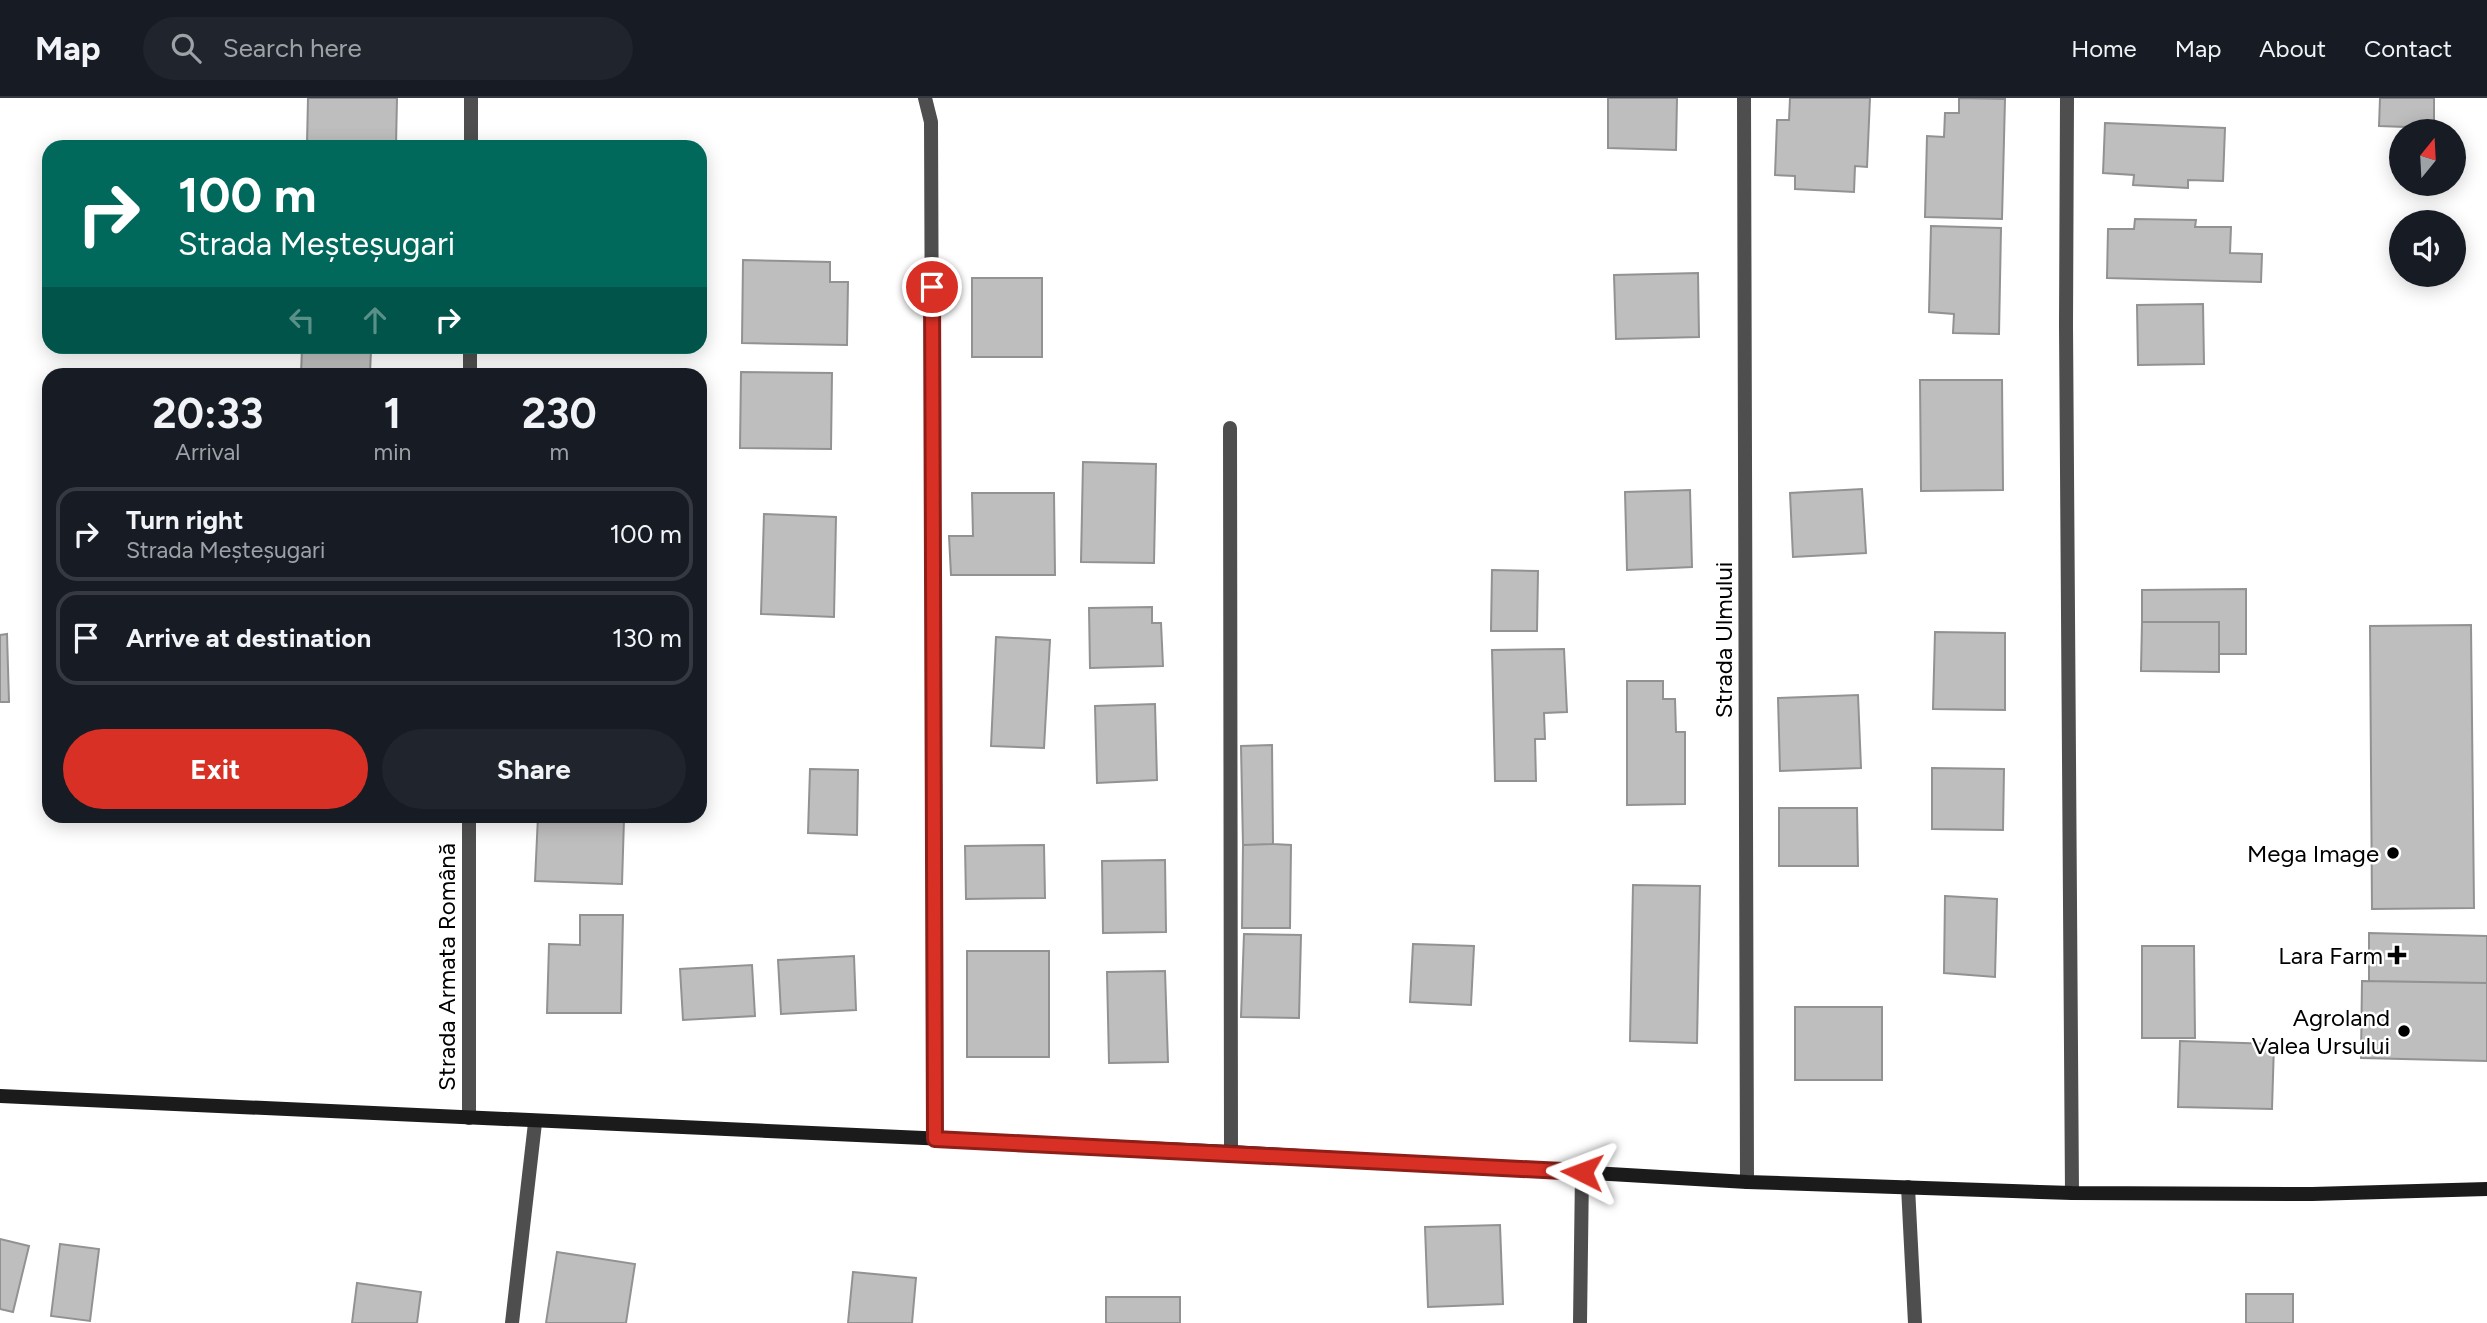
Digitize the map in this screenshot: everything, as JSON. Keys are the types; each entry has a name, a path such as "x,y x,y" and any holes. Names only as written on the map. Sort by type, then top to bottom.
{"main road":[{"path":"0,1096 534,1123 1231,1152 1747,1182 2072,1193 2312,1194 2487,1189"}],"street":[{"path":"471,98 471,140"},
{"path":"925,98 931,122 935,1139"},
{"name":"Strada Ulmului","path":"1744,98 1747,1182"},
{"path":"2067,98 2072,1193"},
{"path":"1230,428 1231,1152"},
{"name":"Strada Armata Română","path":"469,823 469,1118"},
{"path":"512,1323 534,1123"},
{"path":"1580,1323 1582,1172"},
{"path":"1908,1188 1915,1323"}],"building":[{"path":"308,98 397,98 396,140 307,140"},
{"path":"1608,98 1677,98 1676,150 1608,148"},
{"path":"1790,98 1870,98 1867,167 1855,166 1854,192 1795,189 1795,176 1775,175 1777,120 1789,120"},
{"path":"1959,98 2005,99 2002,219 1925,217 1927,136 1944,137 1945,113 1959,113"},
{"path":"2380,98 2434,98 2434,119 2389,119 2389,126 2379,126"},
{"path":"2105,123 2225,128 2223,181 2188,180 2188,188 2133,185 2134,175 2103,173"},
{"path":"2135,219 2196,220 2195,227 2231,227 2230,253 2262,254 2261,282 2107,278 2108,229 2134,229"},
{"path":"1931,226 2001,228 1999,334 1953,333 1954,314 1929,312"},
{"path":"743,260 830,262 830,282 848,282 847,345 742,343"},
{"path":"1698,273 1699,337 1616,339 1614,275"},
{"path":"972,278 1042,278 1042,357 972,357"},
{"path":"2203,304 2204,364 2138,365 2137,305"},
{"path":"302,354 371,354 370,368 301,368"},
{"path":"741,372 832,373 831,449 740,448"},
{"path":"1920,380 2002,380 2003,490 1921,491"},
{"path":"1083,462 1156,464 1154,563 1081,562"},
{"path":"1862,489 1866,553 1793,557 1790,493"},
{"path":"1690,490 1692,567 1627,570 1625,492"},
{"path":"972,493 1054,493 1055,575 951,575 949,536 973,536"},
{"path":"764,514 836,517 834,617 761,614"},
{"path":"1492,570 1538,571 1537,631 1491,631"},
{"path":"2246,589 2246,654 2219,654 2219,622 2142,622 2142,590"},
{"path":"1152,607 1152,623 1161,623 1163,666 1090,668 1089,608"},
{"path":"2142,622 2219,622 2219,672 2141,671"},
{"path":"2471,625 2474,908 2372,909 2370,626"},
{"path":"1935,632 2005,633 2005,710 1933,709"},
{"path":"7,634 9,702 0,702 0,635"},
{"path":"996,637 1050,640 1044,748 991,746"},
{"path":"1564,649 1567,712 1544,713 1545,739 1535,739 1536,781 1495,781 1492,650"},
{"path":"1627,681 1663,681 1663,699 1675,699 1676,732 1685,732 1685,804 1627,805"},
{"path":"1858,695 1861,768 1780,771 1778,698"},
{"path":"1155,704 1157,780 1097,783 1095,706"},
{"path":"1272,745 1273,844 1243,845 1241,746"},
{"path":"1932,768 2004,769 2003,830 1932,829"},
{"path":"810,769 858,770 857,835 808,833"},
{"path":"1779,808 1857,808 1858,866 1779,866"},
{"path":"538,823 624,823 622,884 535,881"},
{"path":"1044,845 1045,898 966,899 965,846"},
{"path":"1243,845 1291,845 1290,928 1242,928"},
{"path":"1165,860 1166,932 1103,933 1102,861"},
{"path":"1633,885 1700,886 1697,1043 1630,1041"},
{"path":"1945,896 1997,899 1995,977 1944,973"},
{"path":"580,915 623,915 621,1013 547,1013 549,944 580,945"},
{"path":"2369,933 2487,936 2487,983 2369,981"},
{"path":"1244,934 1301,935 1299,1018 1241,1017"},
{"path":"1413,944 1474,946 1471,1005 1410,1002"},
{"path":"2142,946 2194,946 2195,1038 2142,1038"},
{"path":"967,951 1049,951 1049,1057 967,1057"},
{"path":"854,956 856,1010 781,1014 778,960"},
{"path":"752,965 755,1016 683,1020 680,969"},
{"path":"1165,971 1168,1062 1109,1063 1107,972"},
{"path":"2362,981 2487,983 2487,1061 2361,1058"},
{"path":"1795,1007 1882,1007 1882,1080 1795,1080"},
{"path":"2180,1041 2274,1044 2272,1109 2178,1107"},
{"path":"1500,1225 1503,1304 1428,1307 1425,1227"},
{"path":"0,1239 29,1246 13,1312 0,1309"},
{"path":"60,1244 99,1249 90,1321 51,1316"},
{"path":"557,1252 635,1264 626,1323 546,1323"},
{"path":"853,1272 916,1278 912,1323 848,1323"},
{"path":"357,1283 421,1292 417,1323 352,1323"},
{"path":"2246,1294 2293,1294 2293,1323 2246,1323"},
{"path":"1106,1297 1180,1297 1180,1323 1106,1323"}],"place":[{"name":"Mega Image","path":"2393,853"},
{"name":"Lara Farm","path":"2397,955"},
{"name":"Agroland Valea Ursului","path":"2404,1031"}],"route":[{"path":"932,287 935,1139 1582,1172"}]}
